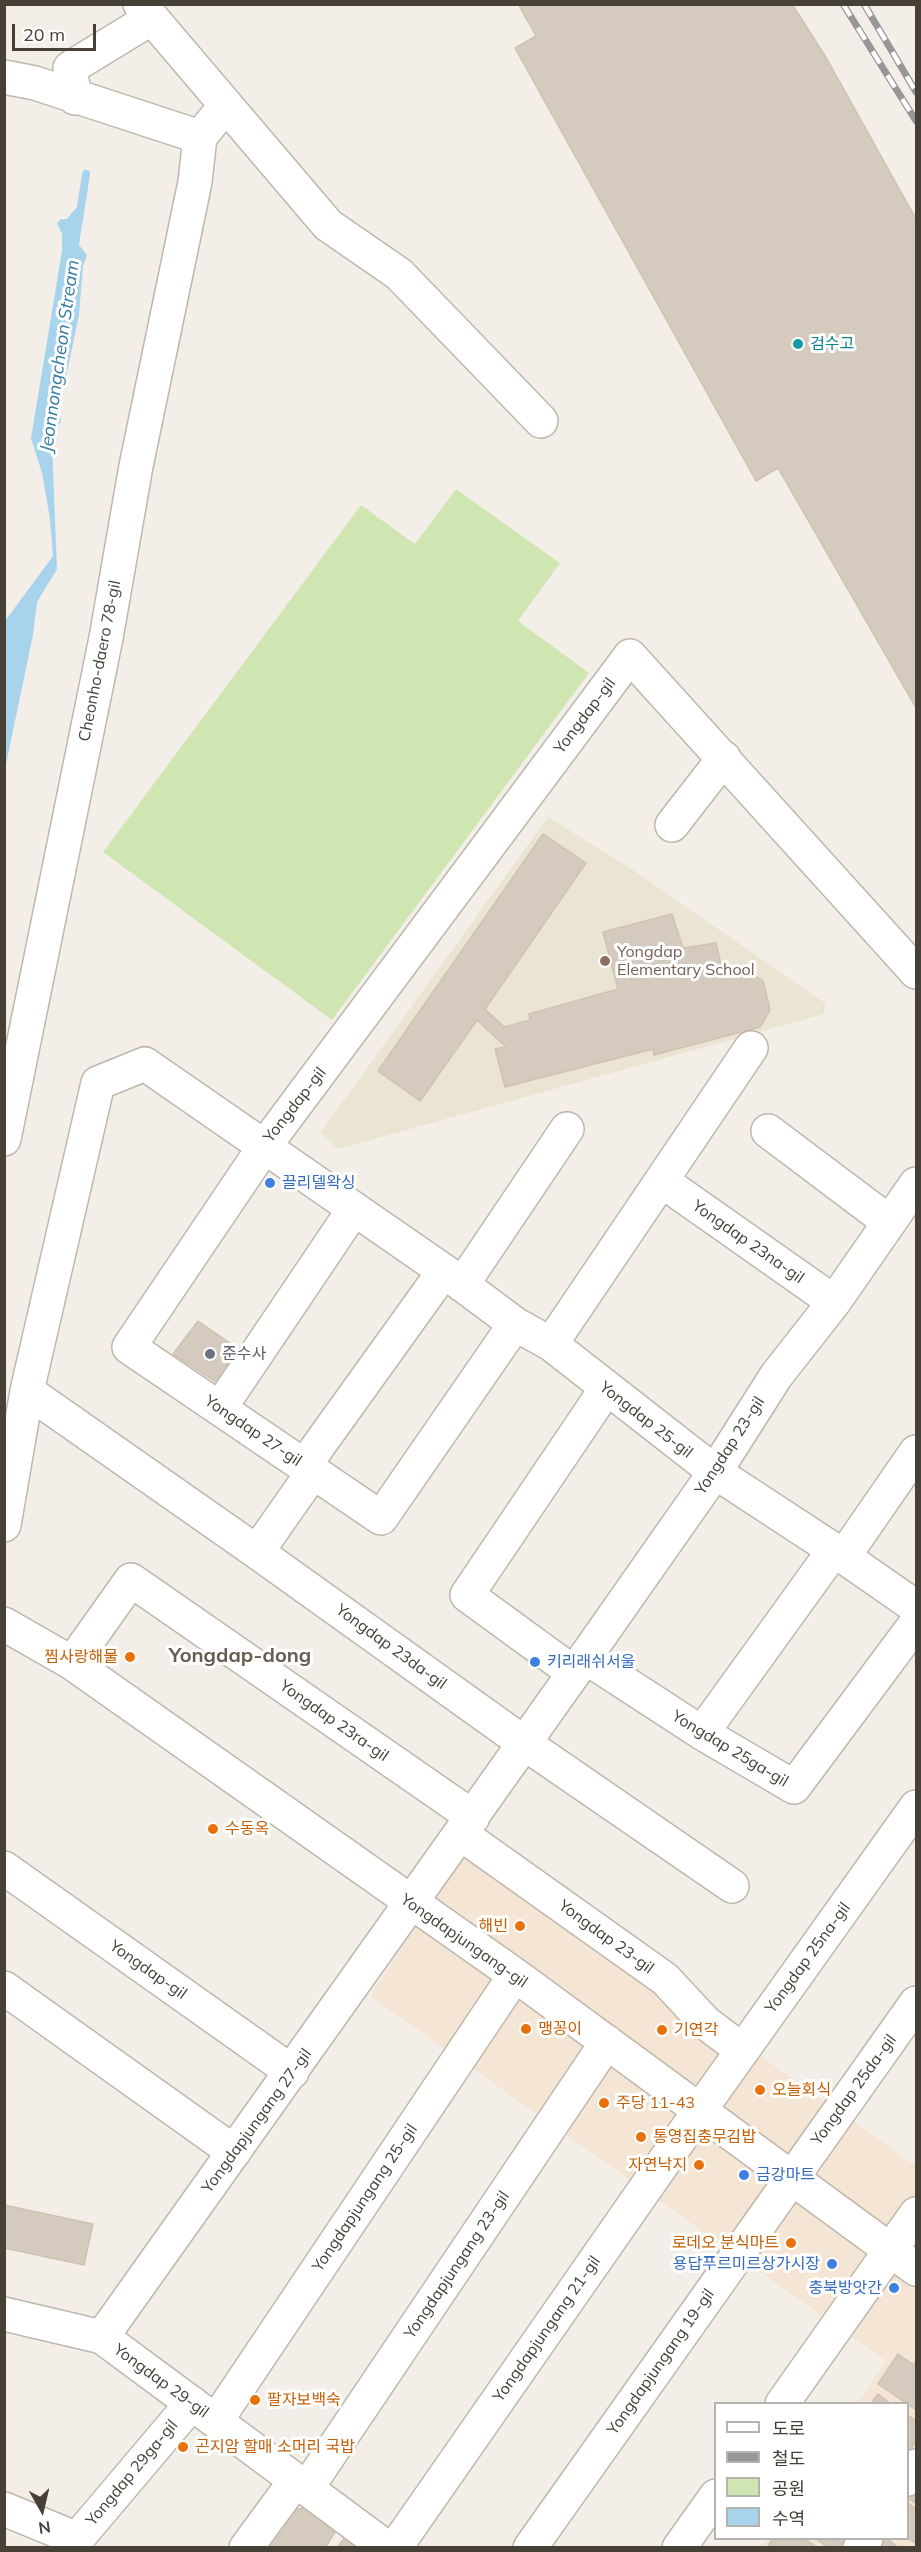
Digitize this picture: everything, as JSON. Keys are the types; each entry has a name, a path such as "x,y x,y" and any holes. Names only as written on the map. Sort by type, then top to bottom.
{"street":[{"path":"75,98 70,68 146,11 328,225 399,274 541,421"},
{"path":"4,77 35,83 75,98 200,137 226,105"},
{"name":"Cheonho-daero 78-gil","path":"4,1139 106,638 138,454 195,182 200,137"},
{"name":"Yongdap-gil","path":"4,1525 27,1391 98,1083 145,1064 264,1147 630,656 916,972"},
{"path":"672,825 724,758"},
{"path":"551,1344 751,1048"},
{"path":"257,1551 309,1469 567,1130"},
{"path":"768,1131 889,1222"},
{"name":"Yongdap 25-gil","path":"264,1147 453,1278 515,1324 551,1344 715,1472 839,1553 916,1607"},
{"name":"Yongdap 27-gil","path":"264,1147 129,1347 381,1518 515,1324"},
{"name":"Yongdap 23na-gil","path":"662,1181 834,1302"},
{"name":"Yongdap 23-gil","path":"412,1904 715,1472 776,1376 834,1302 916,1184"},
{"path":"219,1408 354,1209"},
{"path":"580,1665 467,1595 606,1389"},
{"name":"Yongdap 23da-gil","path":"27,1391 257,1551 524,1743"},
{"path":"702,1733 916,1452"},
{"name":"Yongdap 23ra-gil","path":"72,1664 131,1580 467,1826"},
{"name":"Yongdap 25ga-gil","path":"580,1665 794,1787 916,1623"},
{"name":"Yongdapjungang-gil","path":"4,1624 72,1664 515,1975 904,2260"},
{"path":"524,1743 732,1887"},
{"name":"Yongdap 25na-gil","path":"700,2110 916,1807"},
{"name":"Yongdap 23-gil","path":"467,1826 664,1980 706,2023 742,2050"},
{"name":"Yongdap-gil","path":"4,1868 292,2072"},
{"name":"Yongdapjungang 27-gil","path":"102,2337 412,1904"},
{"name":"Yongdapjungang 25-gil","path":"204,2412 515,1975"},
{"path":"4,1988 234,2152"},
{"name":"Yongdap 25da-gil","path":"791,2177 916,2003"},
{"name":"Yongdapjungang 23-gil","path":"246,2547 301,2484 607,2042"},
{"name":"Yongdapjungang 21-gil","path":"395,2547 700,2110"},
{"name":"Yongdapjungang 19-gil","path":"530,2547 791,2177"},
{"path":"783,2402 904,2260 916,2214"},
{"name":"Yongdap 29-gil","path":"4,2314 102,2337 387,2547"},
{"name":"Yongdap 29ga-gil","path":"4,2509 76,2539 204,2412"},
{"path":"679,2547 714,2499"}],"shaded area":[{"path":"548,817 630,868 825,1003 824,1014 338,1149 321,1132"},
{"name":"용답푸르미르상가시장","path":"466,1848 916,2166 916,2547 759,2547 764,2540 909,2540 909,2402 858,2402 886,2361 370,1996"}],"green space":[{"path":"456,489 560,563 518,621 589,673 332,1020 103,852 361,505 415,544"}],"water":[{"path":"76,208 84,210 79,245 87,255 83,266 79,315 59,410 61,420 52,445 57,569 37,602 33,635 5,769 5,621 53,556 50,519 42,473 31,438 62,251 62,234 57,223 61,219 67,219"}],"building":[{"name":"검수고","path":"518,4 792,4 827,59 916,219 916,708 778,468 756,481 515,48 536,36"},
{"path":"543,834 586,863 485,1009 504,1027 530,1020 529,1014 618,989 603,932 672,914 683,948 716,943 723,973 744,968 763,981 770,1010 760,1027 654,1055 653,1049 505,1087 495,1049 506,1047 477,1020 420,1101 378,1071"},
{"name":"준수사","path":"198,1321 246,1354 224,1387 173,1354"},
{"path":"4,2205 93,2224 84,2265 4,2248"},
{"path":"898,2354 914,2365 916,2361 916,2410 909,2405 909,2402 904,2402 878,2384"},
{"path":"878,2394 888,2402 872,2402"},
{"path":"909,2416 916,2421 916,2441 909,2452"},
{"path":"916,2483 916,2504 909,2496"},
{"path":"909,2504 916,2509 916,2544 909,2539"},
{"path":"313,2507 340,2524 325,2548 264,2548 282,2511"},
{"path":"350,2530 373,2548 337,2548"},
{"path":"772,2540 807,2540 818,2548 767,2548"},
{"path":"818,2540 847,2540 842,2548 828,2548"},
{"path":"885,2540 889,2540 899,2548 879,2548"}],"waterway":[{"name":"Jeonnongcheon Stream","path":"79,220 86,174"}],"railway":[{"path":"843,4 916,121"},
{"path":"864,4 916,92"}],"place":[{"name":"검수고","path":"798,344"},
{"name":"Yongdap Elementary School","path":"605,961"},
{"name":"끌리델왁싱","path":"270,1183"},
{"name":"준수사","path":"210,1354"},
{"name":"찜사랑해물","path":"130,1657"},
{"name":"키리래쉬서울","path":"535,1662"},
{"name":"수동옥","path":"213,1829"},
{"name":"해빈","path":"520,1926"},
{"name":"맹꽁이","path":"526,2029"},
{"name":"기연각","path":"662,2030"},
{"name":"오늘회식","path":"760,2090"},
{"name":"주당 11-43","path":"604,2103"},
{"name":"통영집충무김밥","path":"641,2137"},
{"name":"자연낙지","path":"699,2165"},
{"name":"금강마트","path":"744,2175"},
{"name":"로데오 분식마트","path":"791,2243"},
{"name":"용답푸르미르상가시장","path":"832,2264"},
{"name":"충북방앗간","path":"894,2288"},
{"name":"팔자보백숙","path":"255,2400"},
{"name":"곤지암 할매 소머리 국밥","path":"183,2447"}],"district":[{"name":"Yongdap-dong","path":"240,1656"}]}
